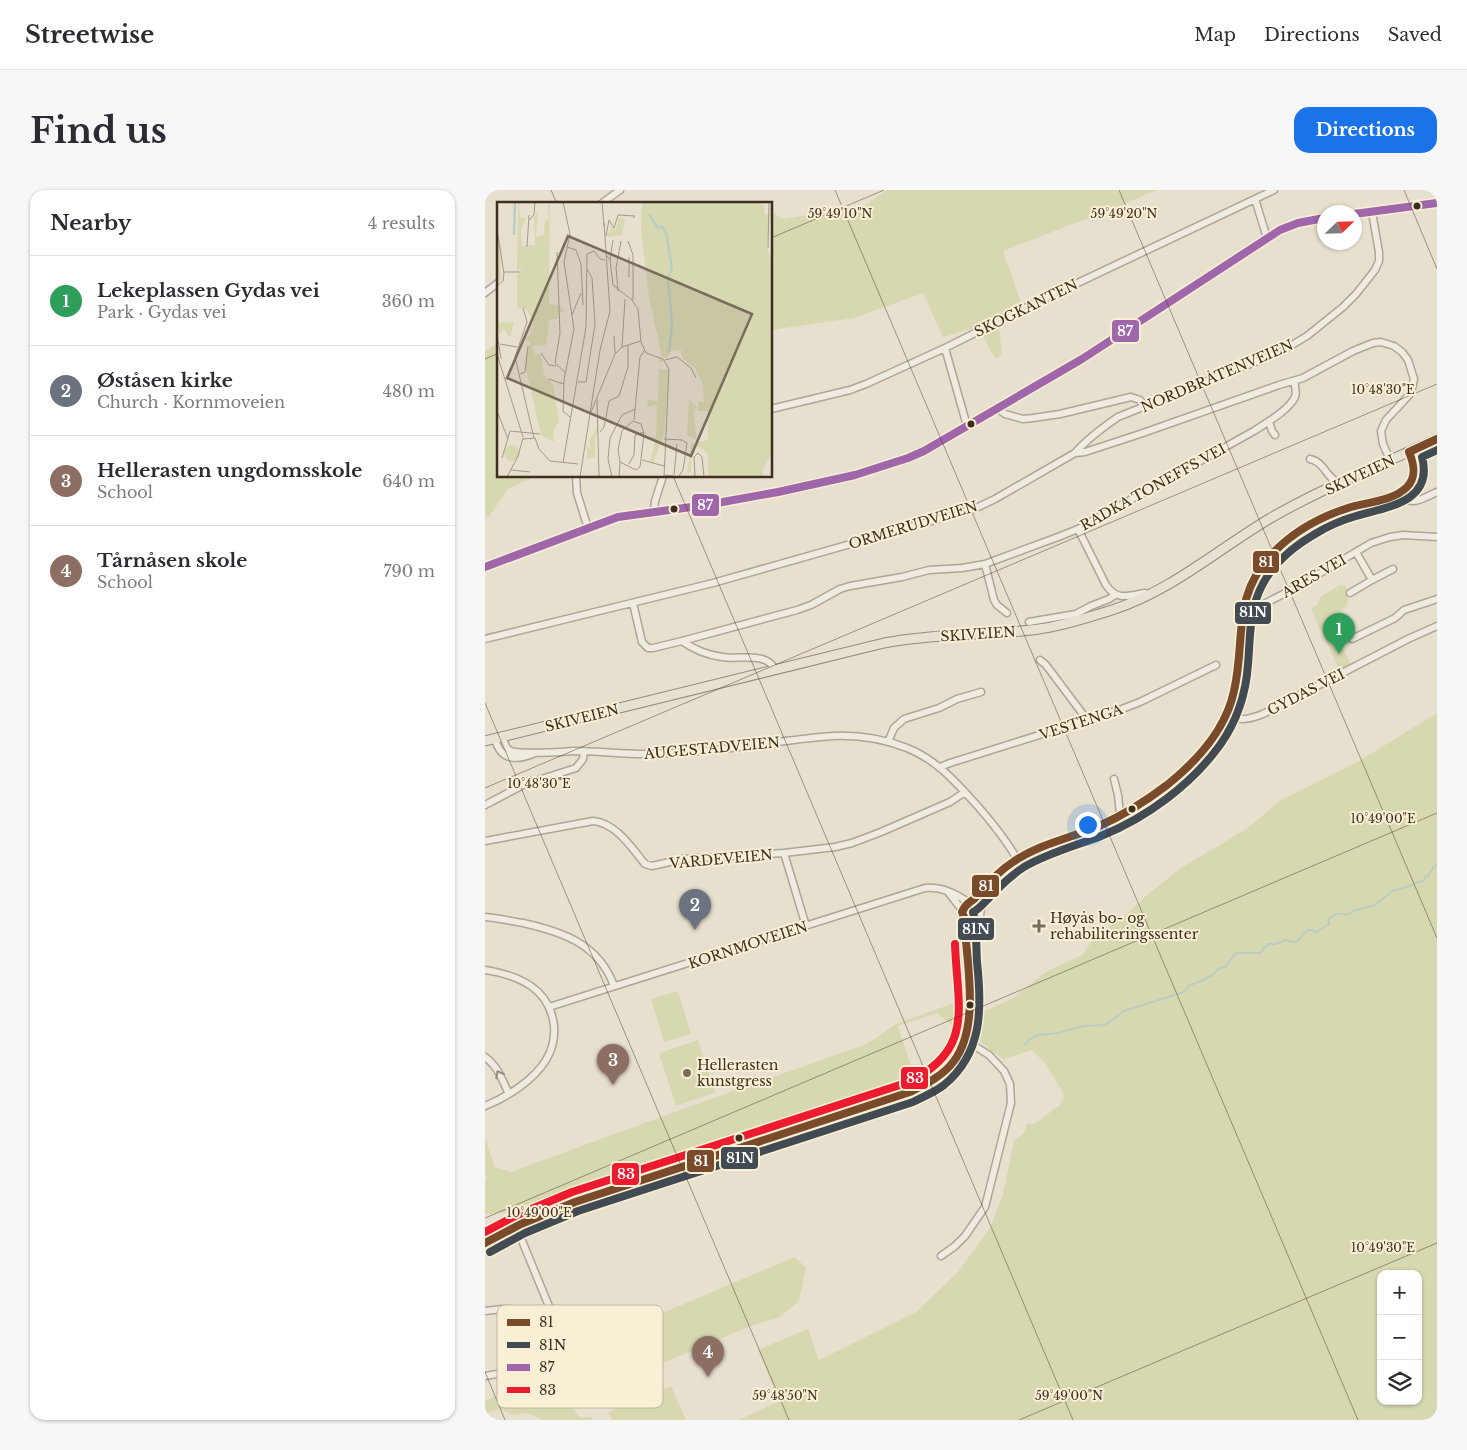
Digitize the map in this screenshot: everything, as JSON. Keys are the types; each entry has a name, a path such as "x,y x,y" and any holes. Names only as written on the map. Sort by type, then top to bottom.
{"main road":[{"name":"SKIVEIEN","path":"485,741 868,647 907,639 1041,629 1113,610 1149,596 1173,582 1269,519 1340,483 1437,439"}],"street":[{"path":"604,202 619,190"},
{"name":"SKOGKANTEN","path":"773,409 866,384 1274,190"},
{"path":"1255,199 1267,238"},
{"path":"1362,213 1437,203"},
{"name":"NORDBRÅTENVEIEN","path":"1075,453 1103,427 1118,418 1280,352 1307,336 1343,307 1375,270 1379,260 1372,212"},
{"path":"485,568 626,515 740,500 855,475 925,451 1099,348 1280,230 1294,224 1317,220"},
{"path":"485,293 497,284"},
{"name":"ORMERUDVEIEN","path":"485,638 633,604 758,571 974,509 1075,453 1085,452 1140,434 1310,376 1346,355 1373,344 1386,343 1399,348 1408,360 1414,382 1411,393 1386,420 1381,431 1383,444 1391,460"},
{"path":"945,348 967,426"},
{"name":"RADKA TONEFFS VEI","path":"633,604 642,642 648,648 653,648 797,610 850,586 902,577 929,570 962,568 985,564 1077,529 1255,431 1289,404 1295,393 1294,381"},
{"path":"997,408 1005,414 1023,419 1061,414 1131,397 1140,400 1144,406"},
{"path":"1269,421 1275,435"},
{"path":"485,1243 516,1226 591,1196 918,1089 943,1072 957,1055 965,1040 968,1027 969,1012 963,913 965,905 1017,859 1120,815 1151,796 1181,772 1207,745 1227,714 1234,695 1239,672 1244,607 1252,582 1264,563 1299,532 1324,517 1399,492 1409,485 1414,476 1414,466 1409,452"},
{"path":"1310,459 1317,460 1335,482 1340,483"},
{"path":"576,478 577,495 589,528"},
{"path":"654,512 655,501 662,478"},
{"path":"1399,492 1405,500 1410,502 1420,500 1437,492"},
{"path":"1077,529 1106,585 1115,595"},
{"name":"ARES VEI","path":"1244,607 1257,607 1264,604 1371,543 1390,537 1437,537"},
{"name":"ARES VEI","path":"1356,552 1372,580"},
{"path":"985,564 994,600 1007,613"},
{"path":"1350,593 1393,569"},
{"path":"1029,622 1076,614 1091,606 1109,600 1115,595 1129,596 1145,593 1149,596"},
{"path":"1352,639 1395,618 1404,610 1437,598"},
{"name":"GYDAS VEI","path":"1227,714 1239,720 1263,714 1437,626"},
{"path":"682,641 694,649 718,657 768,660 775,670"},
{"path":"1040,660 1047,665 1088,721"},
{"name":"VESTENGA","path":"940,767 1088,721 1140,702 1217,665"},
{"path":"888,742 895,728 904,719 981,692"},
{"name":"AUGESTADVEIEN","path":"499,738 509,750 517,752 584,751 630,754 704,751 833,736 857,737 888,742 923,755 940,767 999,831 1017,859"},
{"path":"485,805 523,785 576,768 583,760 584,751"},
{"path":"1115,779 1119,795 1120,815"},
{"name":"VARDEVEIEN","path":"485,841 593,821 605,824 616,831 648,866 683,859 783,853 835,847 852,843 950,802 965,792"},
{"path":"783,853 806,926"},
{"path":"965,944 976,920 981,914 988,886"},
{"name":"KORNMOVEIEN","path":"549,1007 925,888 937,888 947,891 970,902"},
{"path":"947,891 969,921 976,920"},
{"path":"970,902 978,904 981,908"},
{"path":"485,917 553,930 581,943 597,958 614,986"},
{"path":"485,970 508,975 526,983 543,998 549,1007 554,1033 552,1047 547,1059 536,1073 509,1094 485,1106"},
{"path":"941,1256 965,1236 985,1208 1011,1103 1010,1084 1002,1069 989,1055 965,1040"},
{"path":"485,1058 496,1068 509,1094"},
{"path":"516,1226 548,1305"}],"green space":[{"path":"887,190 1157,190 1003,251 1022,305 998,318 1002,355 995,358 978,327 943,337 923,293 854,318 773,330 773,212 783,219 864,206"},
{"path":"497,343 497,478 532,478 509,488 490,515 485,518 485,352"},
{"path":"1340,585 1345,586 1348,591 1347,606 1341,610 1348,624 1342,627 1348,641 1341,645 1352,666 1340,671 1311,609 1317,605 1320,597"},
{"path":"1437,713 1437,1420 739,1420 779,1401 758,1350 808,1329 819,1360 916,1312 958,1272 990,1228 1003,1194 1014,1141 1024,1133 1027,1123 1034,1124 1060,1105 1064,1096 1045,1063 1032,1050 1004,1059 980,1041 983,1012 1013,998 1046,972 1082,955 1099,931 1119,922 1146,896 1181,868 1248,828 1281,800 1359,761"},
{"path":"678,991 691,1034 664,1042 651,999"},
{"path":"968,998 967,1015 962,1034 937,1013 898,1026 917,1085 760,1136 752,1135 709,1154 543,1210 485,1214 485,1181 487,1180 485,1173 485,1139 495,1167 511,1172 867,1044 896,1024"},
{"name":"Hellerasten kunstgress","path":"698,1040 715,1093 676,1106 659,1053"},
{"path":"794,1257 806,1267 799,1301 780,1317 748,1327 663,1363 663,1313"},
{"path":"671,1386 686,1420 612,1420 608,1412 618,1408 663,1408 663,1389"},
{"path":"497,1396 497,1408 572,1408 580,1417 592,1417 593,1420 542,1420 528,1413 512,1415 499,1409 485,1414 485,1401"}],"waterway":[{"path":"1025,1045 1030,1039 1038,1035 1057,1033 1084,1026 1105,1025 1124,1011 1184,992 1190,985 1213,975 1218,969 1226,966 1236,953 1260,953 1268,944 1276,944 1285,940 1297,942 1307,931 1313,930 1317,932 1329,924 1328,920 1334,915 1347,915 1353,911 1375,905 1392,891 1424,881 1425,877 1429,875 1437,864"}],"transit line":[{"name":"87","path":"1362,213 1437,203"},
{"name":"87","path":"485,567 618,517 706,505 778,492 855,475 908,458 924,451 1082,359 1280,230 1298,223 1317,219"},
{"name":"81","path":"485,1243 521,1224 575,1202 910,1092 945,1071 954,1061 962,1046 970,1011 969,972 962,912 965,906 975,899 989,882 1013,862 1033,850 1099,826 1126,812 1159,791 1189,766 1209,743 1230,705 1237,672 1245,602 1260,569 1281,545 1309,525 1351,507 1388,498 1401,492 1410,483 1413,475 1413,466 1409,452 1437,439"},
{"name":"81N","path":"490,1252 525,1233 578,1211 913,1102 944,1085 957,1072 966,1059 977,1029 979,979 973,912 1009,878 1024,867 1052,854 1118,829 1151,810 1195,774 1220,745 1240,707 1247,675 1254,608 1260,589 1272,570 1287,554 1325,528 1346,519 1394,505 1415,493 1421,484 1424,472 1422,457 1437,450"},
{"name":"83","path":"485,1232 517,1215 572,1192 906,1083 928,1070 943,1056 953,1041 957,1025 959,1007 955,944"}],"place":[{"name":"Lekeplassen Gydas vei","path":"1339,654"},
{"name":"Høyås bo- og rehabiliteringssenter","path":"1039,926"},
{"name":"Øståsen kirke","path":"695,930"},
{"name":"Hellerasten kunstgress","path":"687,1073"},
{"name":"Hellerasten ungdomsskole","path":"613,1085"},
{"name":"Tårnåsen skole","path":"708,1377"}]}
